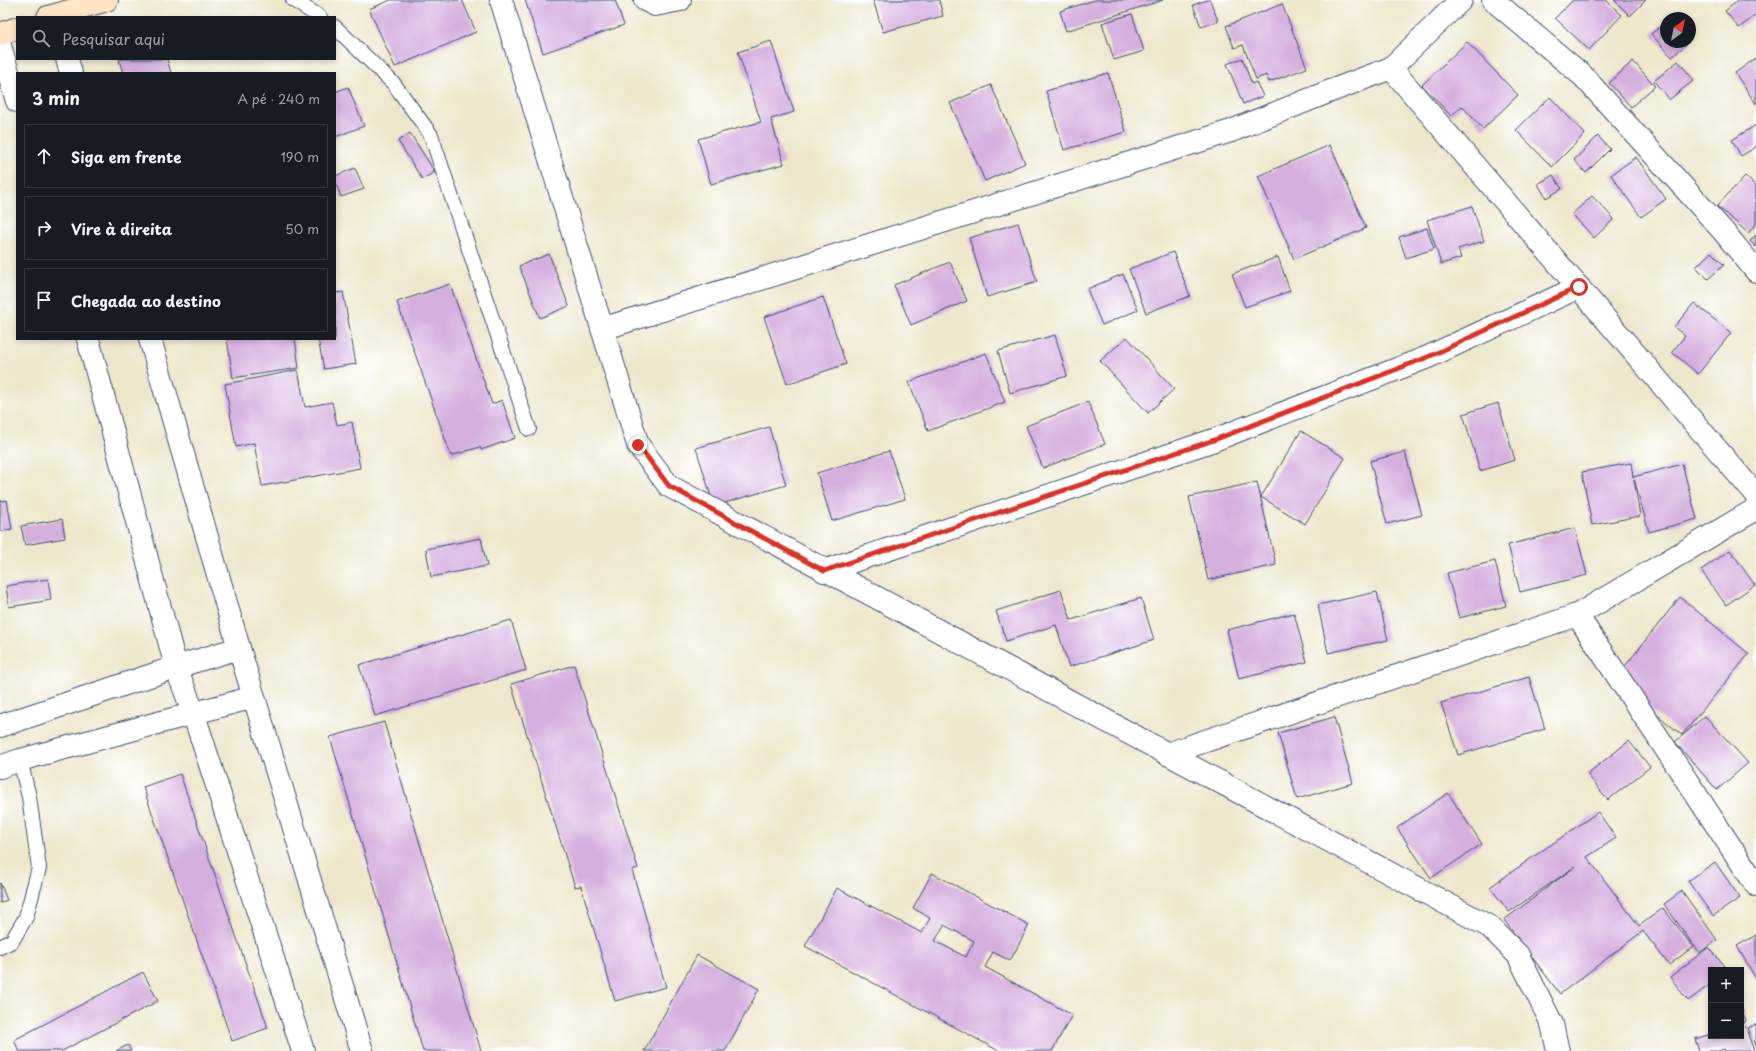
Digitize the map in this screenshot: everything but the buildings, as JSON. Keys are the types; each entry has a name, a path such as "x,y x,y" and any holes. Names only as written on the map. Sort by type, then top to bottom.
{"street":[{"path":"53,12 107,0"},
{"path":"501,0 638,445 669,486 824,571 1490,927 1518,956 1552,1024 1558,1051"},
{"path":"645,0 655,5 680,0"},
{"path":"602,329 1231,131 1391,68 1461,0"},
{"path":"1494,0 1583,76 1723,231 1756,271"},
{"path":"0,34 16,28"},
{"path":"0,46 16,98"},
{"path":"67,60 71,72"},
{"path":"1391,68 1756,495"},
{"path":"824,571 1214,440 1428,357 1579,287"},
{"path":"88,340 176,667 193,712 303,1051"},
{"path":"150,340 239,648 362,1051"},
{"path":"1167,754 1577,615 1756,508"},
{"path":"1577,615 1756,885"},
{"path":"0,726 176,667 239,648"},
{"path":"10,764 193,712 254,697"}],"lane":[{"path":"293,0 318,16"},
{"path":"336,28 394,84 431,134 529,429"},
{"path":"0,947 12,941 26,917 39,868 29,797 10,764"}],"route":[{"path":"638,445 669,486 824,571 1214,440 1428,357 1579,287"}]}
